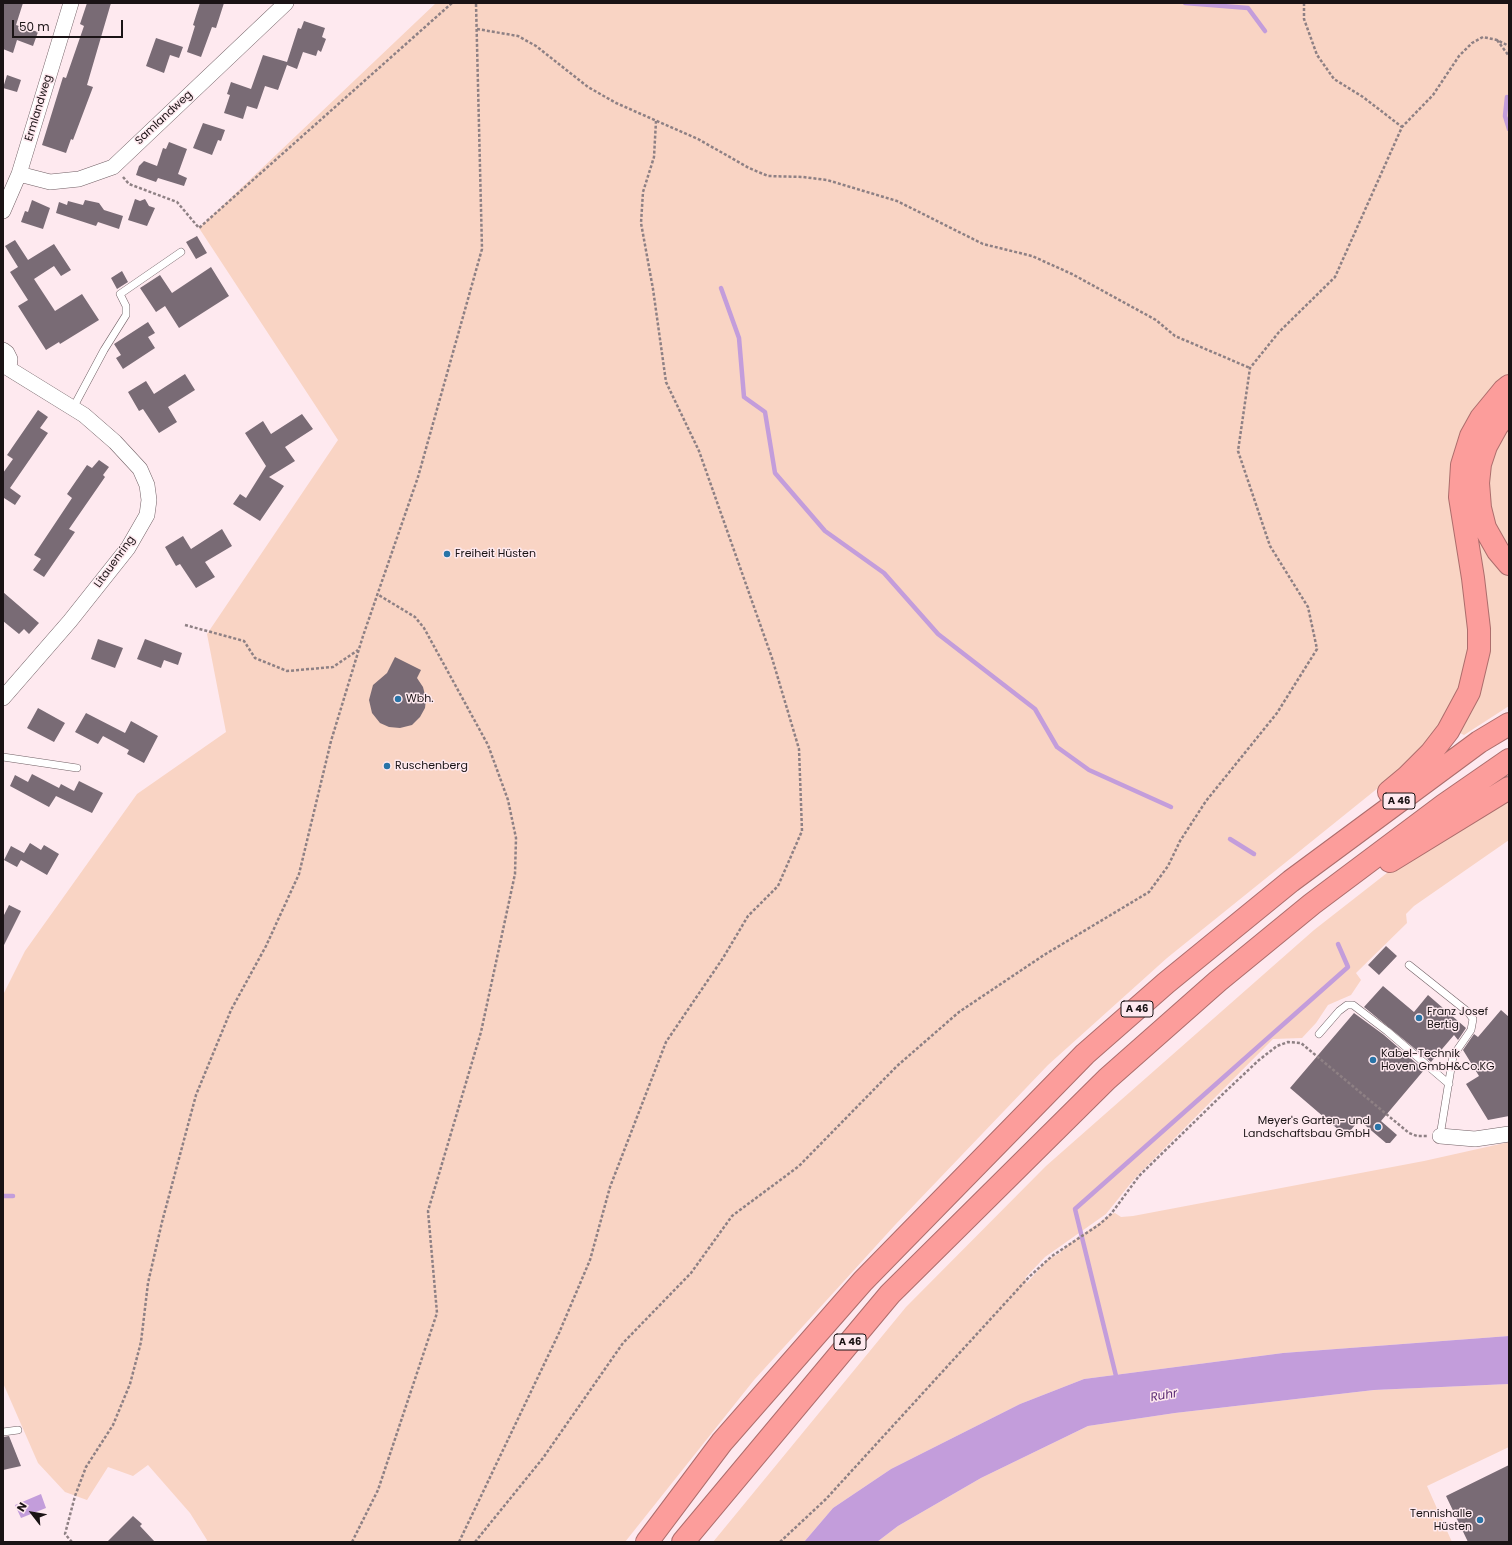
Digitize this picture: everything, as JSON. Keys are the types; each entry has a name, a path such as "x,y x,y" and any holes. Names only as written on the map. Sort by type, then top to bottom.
{"highway":[{"path":"1291,881 1300,861 1407,777 1431,753 1448,731 1469,692 1479,650 1479,629 1473,578 1460,497 1462,466 1471,436 1481,418 1509,386"},
{"path":"1509,411 1497,426 1486,446 1480,464 1478,484 1480,508 1484,528 1498,551 1509,564"},
{"name":"A 46","path":"647,1542 722,1442 863,1281 1080,1059 1166,983 1291,881 1479,742 1509,724"},
{"name":"A 46","path":"683,1542 890,1294 1108,1079 1218,981 1312,904 1444,805 1509,760"},
{"path":"1312,904 1333,902 1395,858 1509,788"}],"street":[{"name":"Ermlandweg","path":"3,211 19,174 71,3"},
{"name":"Samlandweg","path":"19,174 50,182 79,179 113,167 286,3"},
{"name":"Litauenring","path":"3,350 7,353 10,359 6,367 84,415 115,442 140,469 147,485 149,500 147,515 128,548 70,621 3,698"},
{"path":"1440,1136 1475,1139 1509,1134"}],"lane":[{"path":"73,408 104,350 126,315 126,306 120,294 181,252"},
{"path":"3,758 78,768"},
{"path":"1409,965 1468,1012 1473,1019 1471,1030 1454,1056 1440,1136"},
{"path":"1319,1034 1346,1005 1353,1005 1387,1031 1449,1084"},
{"path":"3,1432 18,1430"}],"path":[{"path":"113,167 129,184 177,202 199,228 452,3"},
{"path":"72,1542 65,1534 86,1467 113,1425 130,1384 141,1342 148,1283 175,1171 196,1095 231,1010 266,946 299,874 331,741 358,650 418,477 482,249 476,3"},
{"path":"1304,3 1304,19 1317,55 1334,79 1363,97 1402,127"},
{"path":"477,29 518,36 536,46 588,87 616,103 698,139 749,168 768,176 803,177 827,180 872,192 932,217 984,244 1032,256 1072,274 1156,320 1175,336 1250,368"},
{"path":"475,1542 543,1458 623,1343 690,1273 732,1216 799,1166 897,1066 959,1012 1044,955 1149,892 1168,866 1180,841 1206,801 1277,713 1317,649 1308,607 1270,546 1238,451 1250,368 1279,332 1335,277 1402,127 1433,95 1459,56 1472,43 1483,37 1497,40 1509,46"},
{"path":"1497,40 1509,56"},
{"path":"459,1542 559,1333 590,1260 610,1187 666,1042 723,958 748,916 778,886 802,831 799,748 772,658 699,451 666,382 653,289 641,223 643,192 654,157 656,121"},
{"path":"352,1542 378,1490 437,1313 428,1211 481,1032 514,874 516,838 508,800 488,745 424,628 415,617 377,594"},
{"path":"185,625 244,641 255,658 286,671 333,667 358,650"},
{"path":"780,1542 826,1499 1029,1277 1052,1256 1100,1224 1111,1214 1139,1176 1268,1052 1288,1042 1302,1042 1409,1133 1416,1136 1440,1136"}],"shaded area":[{"path":"436,3 1509,3 1509,706 1464,735 1442,724 1404,767 1167,958 1048,1065 895,1225 754,1380 625,1542 206,1542 207,1540 190,1513 148,1465 133,1476 108,1467 87,1500 65,1492 38,1463 3,1383 3,995 25,951 137,794 226,732 207,634 338,440 199,228"},
{"path":"1509,799 1509,840 1414,906 1406,914 1407,923 1356,973 1361,980 1351,995 1328,1005 1316,1023 1302,1038 1273,1039 1135,1178 1106,1214 1045,1257 1025,1278 1027,1283 1047,1260 1060,1253 1065,1247 1111,1214 1115,1213 1121,1217 1133,1216 1424,1161 1509,1142 1509,1336 1283,1353 1084,1379 1020,1404 891,1469 833,1508 804,1542 713,1542 906,1307 1046,1166 1314,930 1401,862"},
{"path":"1509,1384 1509,1447 1427,1486 1452,1542 877,1542 898,1526 981,1478 1088,1426 1175,1413 1374,1390"}],"water":[{"name":"Ruhr","path":"1509,1336 1509,1384 1374,1390 1175,1413 1088,1426 981,1478 898,1526 877,1542 804,1542 833,1508 891,1469 1020,1404 1084,1379 1283,1353"},
{"path":"41,1494 46,1508 21,1518 15,1505"}],"building":[{"path":"3,3 23,3 16,25 38,32 33,46 17,40 13,53 3,49"},
{"path":"87,3 111,3 87,85 93,87 73,140 71,139 66,153 42,145 63,77 66,78 84,26 80,24"},
{"path":"200,3 224,3 216,28 212,27 201,57 187,52"},
{"path":"304,21 325,28 322,37 326,39 321,52 318,50 316,56 303,52 297,69 287,65 278,90 265,86 257,109 247,106 243,119 224,113 230,95 227,94 231,82 251,89 263,55 287,62 298,28 301,29"},
{"path":"156,38 183,47 179,58 170,55 164,73 146,66"},
{"path":"7,75 21,80 17,92 3,88"},
{"path":"203,123 225,130 221,141 218,140 212,155 193,148"},
{"path":"169,142 187,149 178,174 187,178 184,186 158,178 156,182 136,175 139,166 144,161 157,166 163,148 166,149"},
{"path":"135,199 140,201 145,199 149,206 155,208 147,226 128,220"},
{"path":"32,200 50,208 43,229 21,222 25,211 28,212"},
{"path":"85,200 99,203 104,210 123,216 119,229 98,222 96,226 56,213 59,202 67,205 68,201 83,205"},
{"path":"197,236 207,253 196,259 186,242"},
{"path":"15,240 28,260 54,244 71,270 61,276 54,266 34,279 55,311 82,294 99,320 60,344 59,342 46,350 18,306 28,300 10,272 18,267 5,246"},
{"path":"211,267 229,296 179,328 165,306 156,312 140,288 160,275 172,293"},
{"path":"122,271 128,282 117,289 111,278"},
{"path":"148,322 155,333 148,337 155,348 123,369 116,358 121,355 114,344"},
{"path":"185,374 195,390 168,407 177,422 159,433 143,409 139,411 128,392 146,381 154,394"},
{"path":"38,410 48,417 40,428 48,433 10,488 21,496 15,505 4,498 3,499 3,473 13,459 7,455"},
{"path":"302,414 313,429 285,447 295,461 269,477 284,486 260,521 233,504 240,494 246,498 266,466 245,433 263,421 271,434"},
{"path":"99,460 109,467 103,475 105,477 69,529 75,532 44,577 33,570 41,559 34,555 72,498 67,494 87,465 92,468"},
{"path":"222,529 232,546 205,562 215,577 196,588 180,564 176,566 165,547 183,536 191,549"},
{"path":"3,592 39,623 29,634 24,629 19,634 3,621"},
{"path":"98,639 123,648 115,668 91,659"},
{"path":"145,639 182,653 178,665 164,660 161,668 137,659"},
{"name":"Wbh.","path":"395,657 421,670 417,678 423,687 426,699 425,708 420,717 412,725 400,728 389,727 380,723 372,713 369,700 373,685 387,673"},
{"path":"38,708 65,723 54,742 27,728"},
{"path":"86,713 125,733 131,721 158,736 144,763 127,754 129,750 103,736 98,744 75,732"},
{"path":"32,774 59,788 61,784 74,791 79,781 103,793 92,813 56,796 49,807 10,786 15,775 28,782"},
{"path":"30,843 41,850 44,845 59,854 47,875 21,860 17,867 4,860 11,846 24,853"},
{"path":"9,905 21,911 3,947 3,917"},
{"path":"1386,946 1397,956 1379,975 1368,965"},
{"name":"Franz Josef Bertig","path":"1383,986 1414,1012 1428,995 1466,1028 1458,1040 1454,1035 1431,1062 1364,1007"},
{"path":"1501,1010 1509,1017 1509,1116 1488,1120 1466,1084 1479,1076 1463,1050 1474,1034 1478,1037"},
{"path":"1354,1013 1384,1035 1424,1070 1381,1121 1397,1135 1390,1143 1386,1143 1359,1120 1346,1136 1290,1088"},
{"path":"9,1436 21,1466 3,1470 3,1437"},
{"name":"Tennishalle Hüsten","path":"1509,1465 1509,1542 1468,1542 1446,1496"},
{"path":"133,1516 142,1524 140,1526 155,1542 107,1542"}],"waterway":[{"path":"1185,3 1248,8 1265,31"},
{"path":"1507,97 1505,116 1509,129"},
{"path":"721,288 739,338 744,397 765,412 775,473 825,531 884,573 938,634 1035,709 1057,747 1089,770 1171,807"},
{"path":"1230,839 1254,854"},
{"path":"1117,1380 1075,1209 1348,967 1338,944"},
{"path":"3,1196 13,1196"}],"place":[{"name":"Freiheit Hüsten","path":"447,554"},
{"name":"Wbh.","path":"398,699"},
{"name":"Ruschenberg","path":"387,766"},
{"name":"Franz Josef Bertig","path":"1419,1018"},
{"name":"Kabel-Technik Hoven GmbH&Co.KG","path":"1373,1060"},
{"name":"Meyer's Garten- und Landschaftsbau GmbH","path":"1378,1127"},
{"name":"Tennishalle Hüsten","path":"1480,1520"}]}
